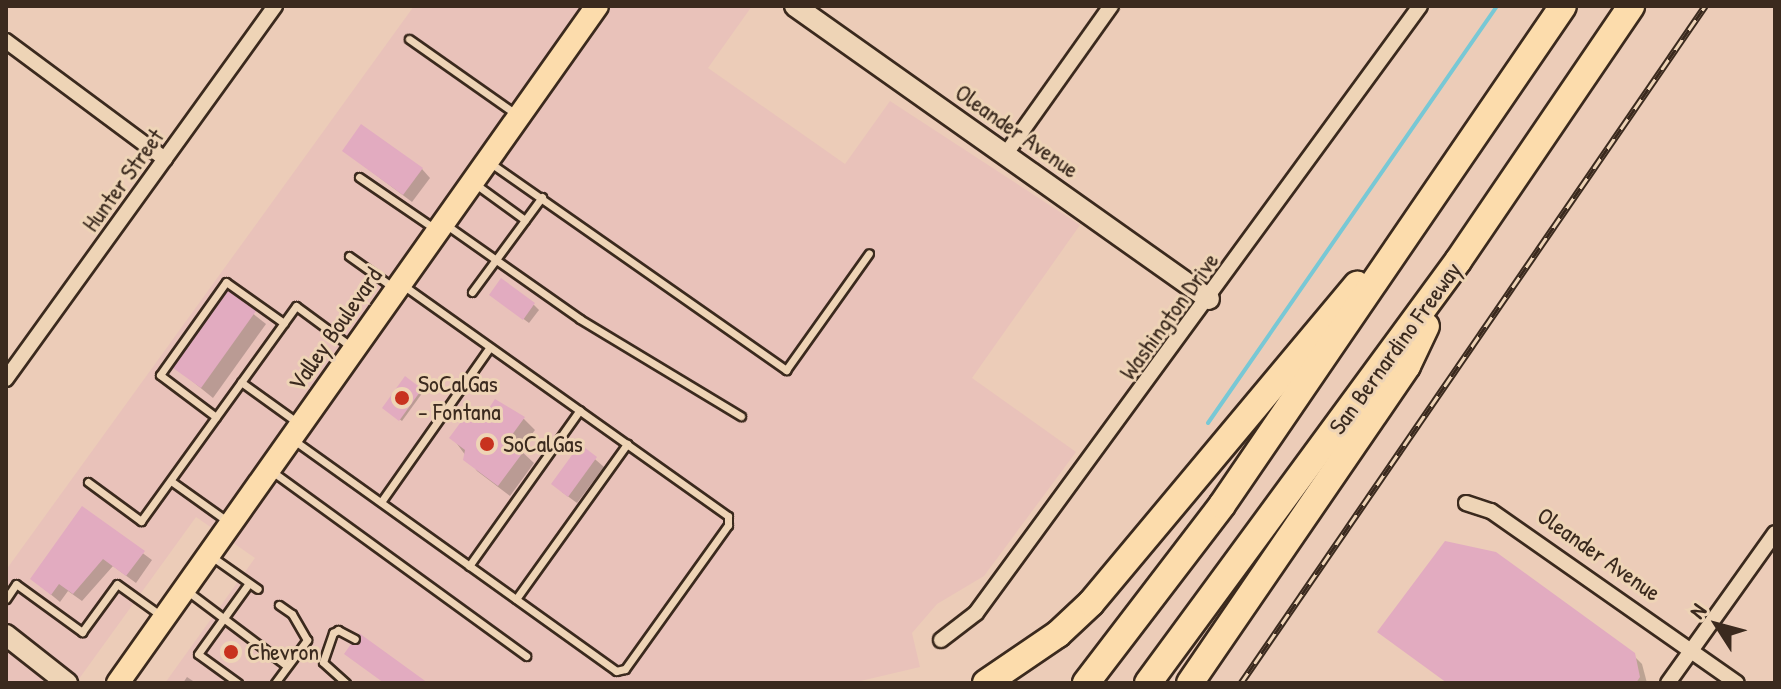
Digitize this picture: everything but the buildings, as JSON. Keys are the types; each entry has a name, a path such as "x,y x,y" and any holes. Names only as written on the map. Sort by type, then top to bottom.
{"highway":[{"path":"1086,683 1222,505 1563,6"},
{"name":"San Bernardino Freeway","path":"1148,683 1458,261 1631,6"},
{"path":"986,683 1058,634 1091,603 1329,313 1410,231"},
{"path":"1190,683 1407,366 1458,261"}],"main road":[{"name":"Valley Boulevard","path":"118,683 597,6"}],"street":[{"name":"Hunter Street","path":"6,379 275,6"},
{"name":"Oleander Avenue","path":"795,6 1209,299"},
{"path":"1005,155 1111,6"},
{"name":"Washington Drive","path":"941,640 976,613 1209,299 1420,6"},
{"path":"6,41 165,159"},
{"path":"6,350 20,360"},
{"name":"Oleander Avenue","path":"1466,503 1491,511 1737,683"},
{"path":"1668,683 1775,533"},
{"path":"6,635 67,683"}],"lane":[{"path":"409,39 519,116"},
{"path":"487,160 786,370 869,253"},
{"path":"359,177 495,259 580,319 741,416"},
{"path":"472,182 525,220"},
{"path":"472,292 542,197"},
{"path":"241,382 381,502 616,671 625,669 728,525 728,516 490,347 349,256"},
{"path":"216,417 160,375 226,282 284,323"},
{"path":"88,482 141,521 296,306 353,348"},
{"path":"381,502 490,347"},
{"path":"469,566 580,410"},
{"path":"516,599 627,444"},
{"path":"268,468 526,656"},
{"path":"171,481 230,523"},
{"path":"209,554 258,589"},
{"path":"240,680 219,670 198,654 249,583"},
{"path":"6,599 16,584 82,632 117,584 164,617"},
{"path":"184,588 287,666"},
{"path":"275,683 307,640 292,614 279,605"},
{"path":"346,683 328,670 323,662 333,633 338,630 355,639"},
{"path":"219,670 226,661"}],"shaded area":[{"path":"414,6 752,6 708,68 845,164 890,101 1080,225 972,378 1076,452 984,576 937,604 912,633 920,667 852,683 165,683 255,558 196,517 76,683 6,683 6,570"}],"waterway":[{"path":"1208,423 1497,6"}],"railway":[{"path":"1241,683 1705,6"}],"place":[{"name":"SoCalGas - Fontana","path":"402,398"},
{"name":"SoCalGas","path":"487,444"},
{"name":"Chevron","path":"231,652"}]}
